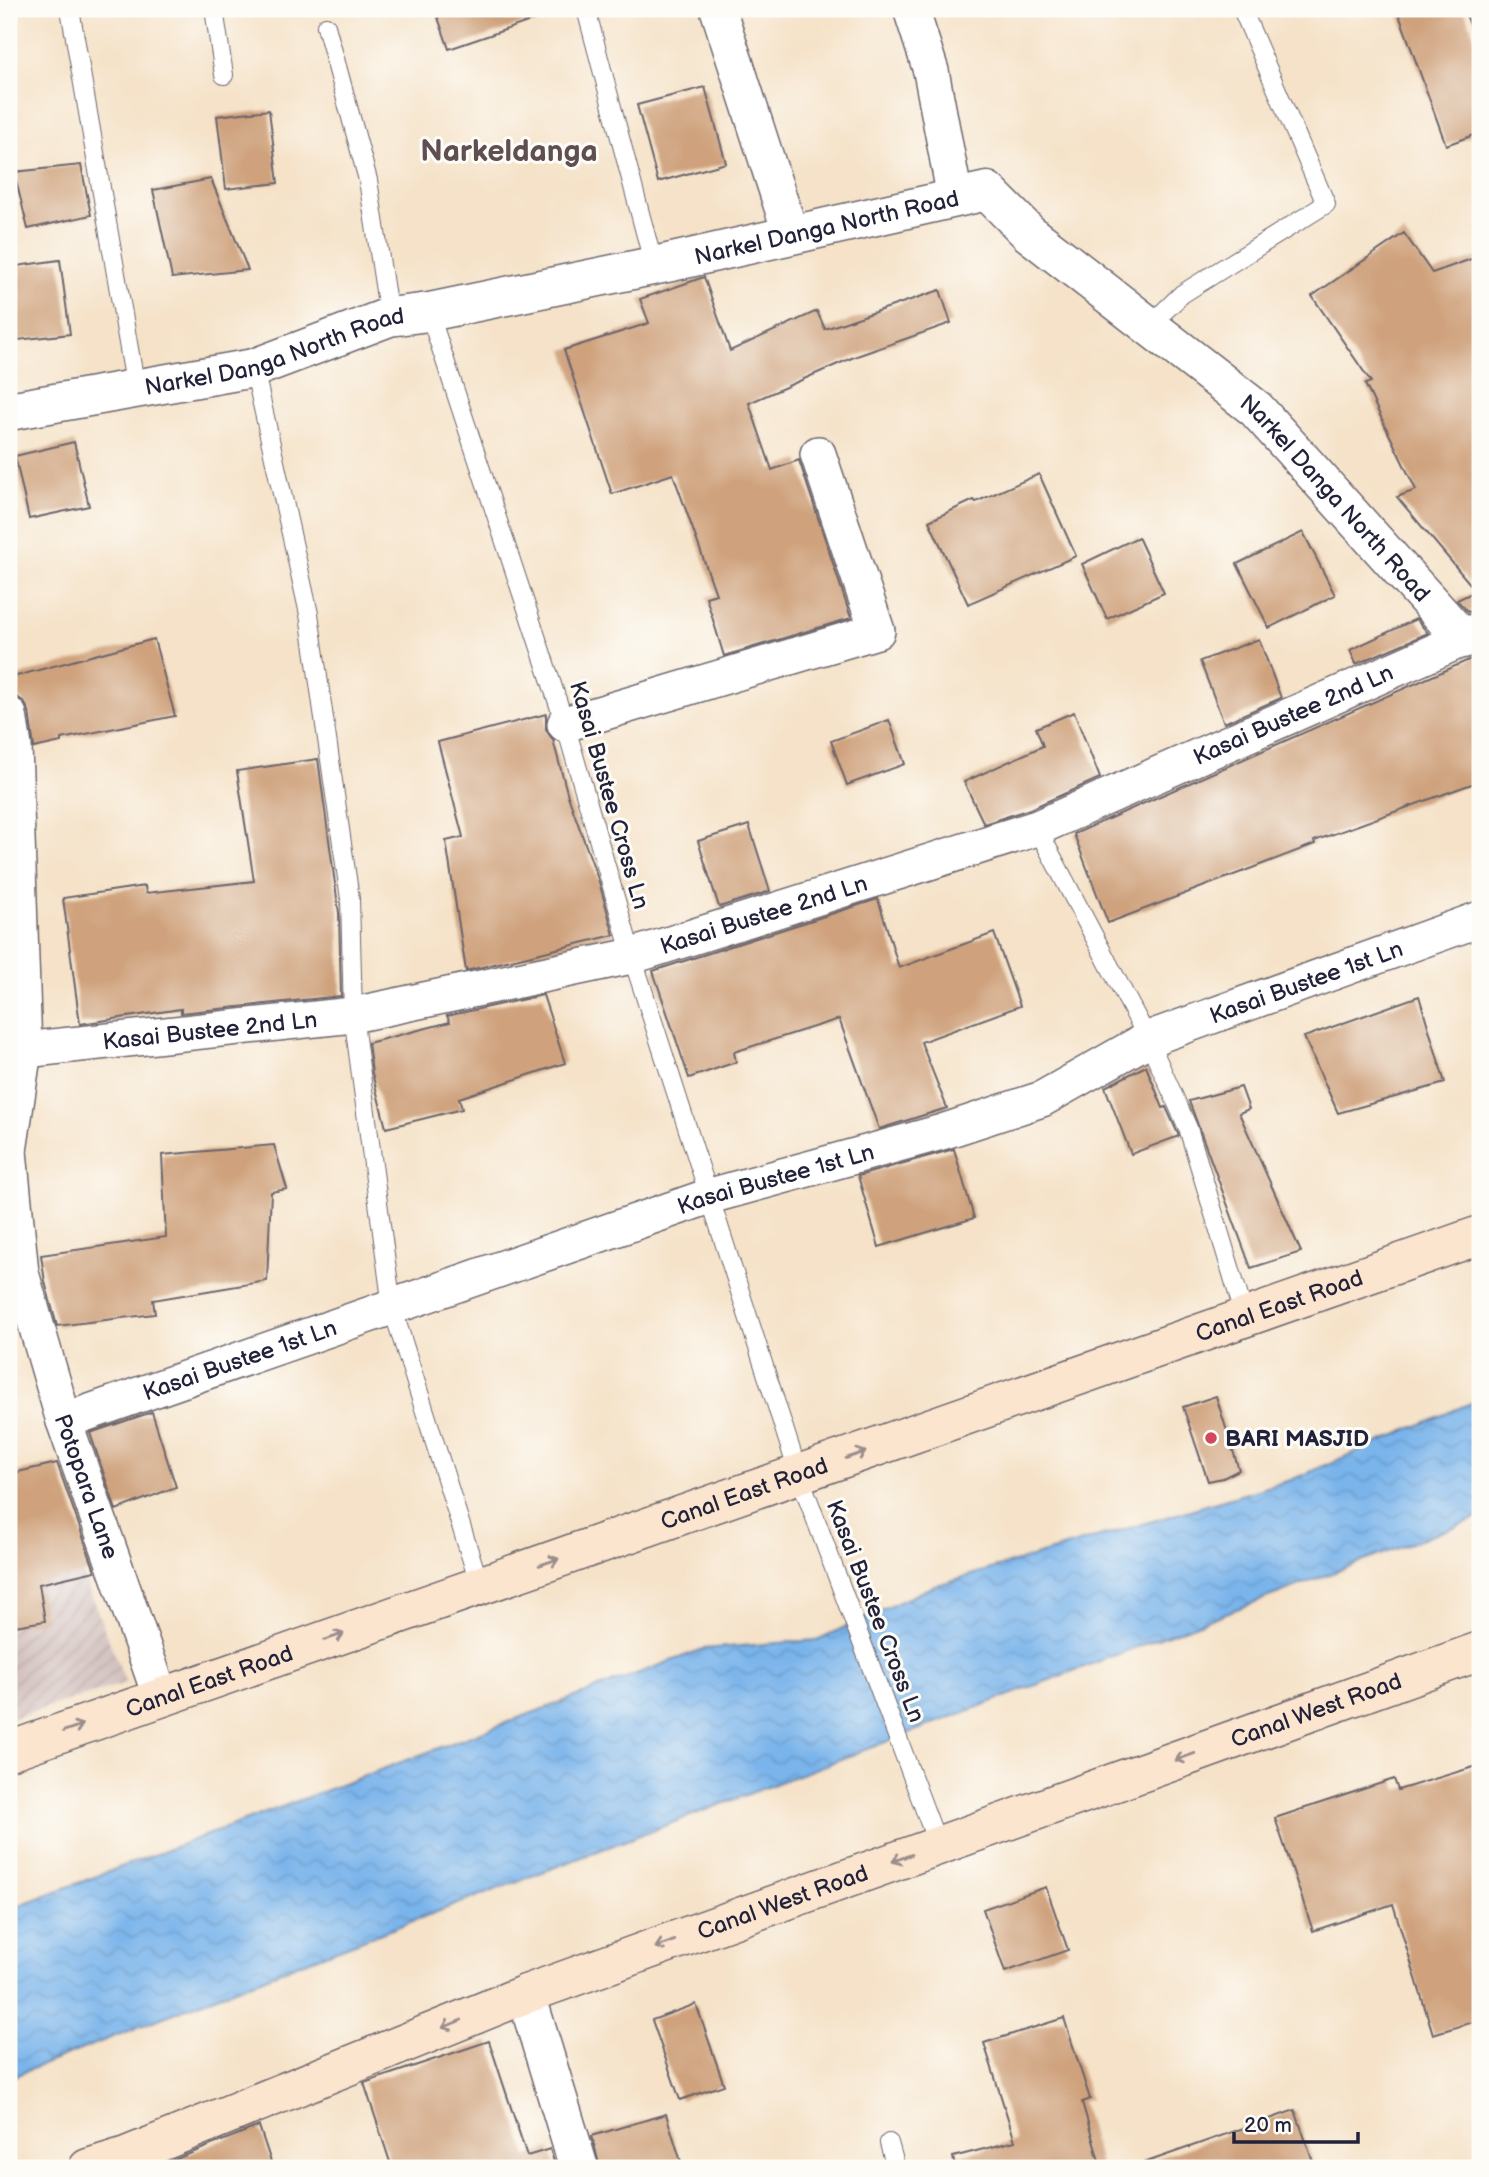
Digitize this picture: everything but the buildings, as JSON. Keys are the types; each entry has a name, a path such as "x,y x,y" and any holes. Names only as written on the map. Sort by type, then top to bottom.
{"main road":[{"name":"Canal East Road","path":"9,1751 1480,1235"},
{"name":"Canal West Road","path":"88,2168 128,2162 526,1994 1480,1651"}],"street":[{"path":"718,9 791,235"},
{"path":"911,9 932,71 955,198"},
{"name":"Narkel Danga North Road","path":"9,411 254,369 390,317 429,313 654,266 987,191 1029,233 1256,409 1472,635"},
{"path":"565,724 877,631 818,454"},
{"name":"Kasai Bustee 2nd Ln","path":"24,1050 353,1015 632,956 1037,828 1472,635"},
{"path":"9,715 13,746 24,1050"},
{"name":"Kasai Bustee 1st Ln","path":"64,1421 710,1196 942,1132 1042,1099 1148,1039 1480,919"},
{"name":"Potopara Lane","path":"24,1050 9,1152 21,1273 64,1421 161,1698"},
{"path":"526,1994 579,2168"}],"lane":[{"path":"70,9 136,389"},
{"path":"214,9 224,75"},
{"path":"586,9 654,266"},
{"path":"1149,326 1182,294 1326,204 1242,9"},
{"path":"326,26 368,180 390,317"},
{"name":"Kasai Bustee Cross Ln","path":"429,313 565,724 632,956 799,1475 938,1845"},
{"path":"254,369 309,614 350,899 353,1015 392,1307 480,1586"},
{"path":"1037,828 1148,1039 1188,1128 1245,1317"},
{"path":"889,2143 896,2168"}],"shaded area":[{"path":"74,1553 126,1683 9,1719 9,1574"}],"water":[{"path":"1480,1399 1480,1517 265,1977 9,2078 9,1909 703,1649 817,1640 934,1586 1291,1480"}],"place":[{"name":"BARI MASJID","path":"1211,1438"}],"district":[{"name":"Narkeldanga","path":"509,151"}]}
